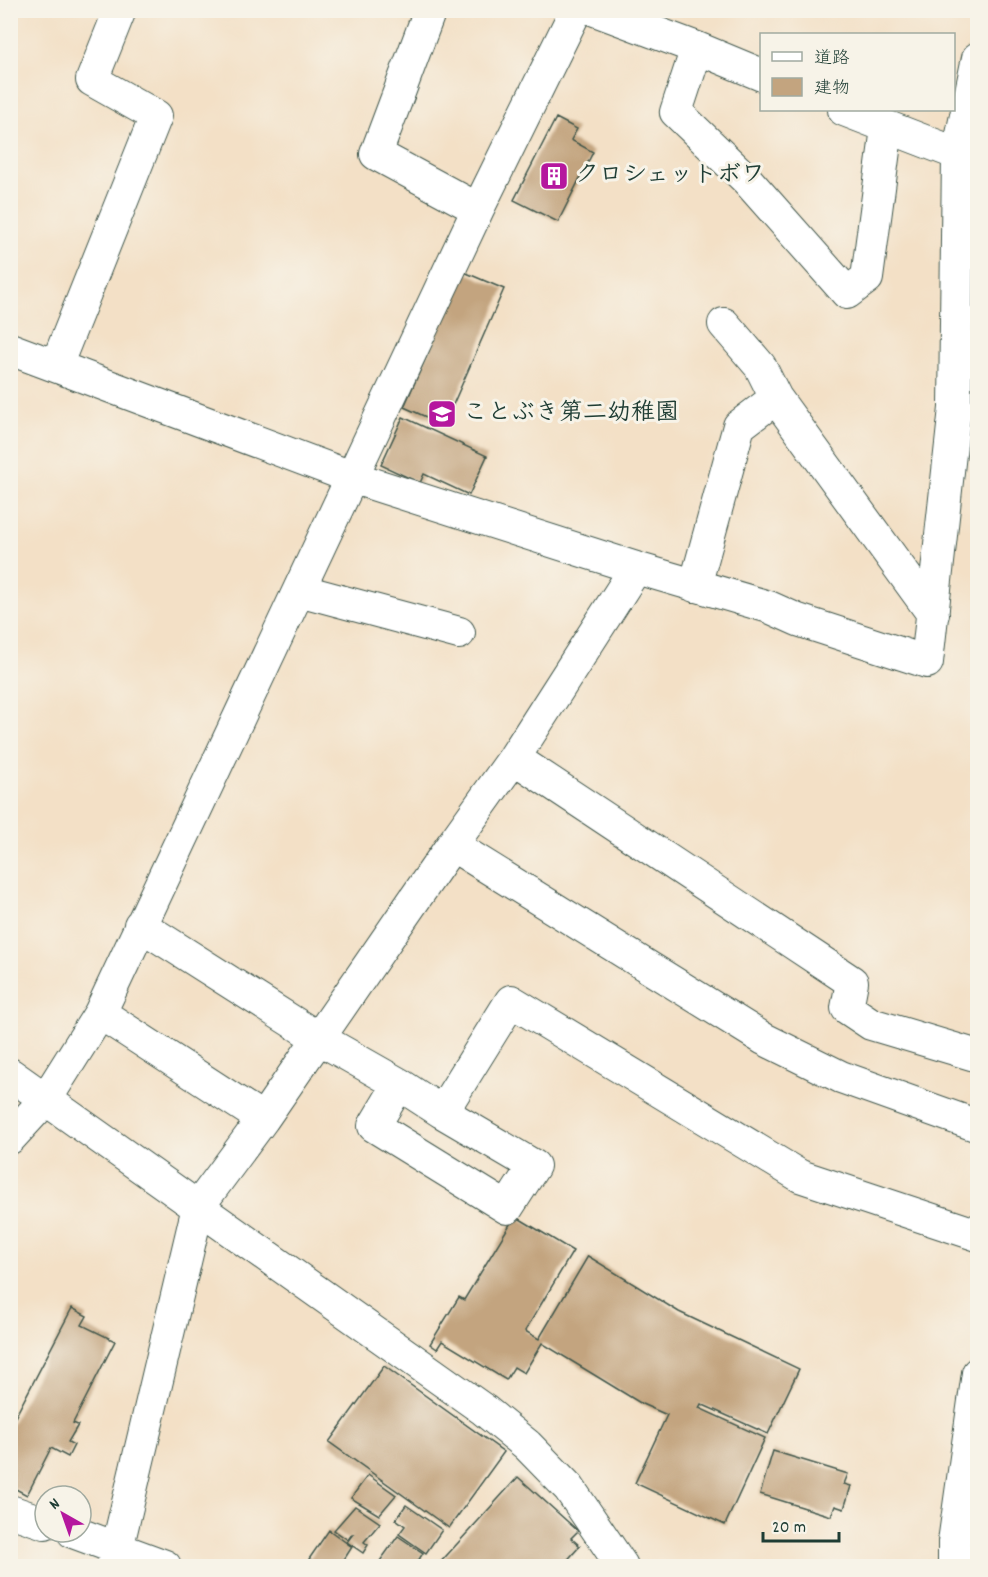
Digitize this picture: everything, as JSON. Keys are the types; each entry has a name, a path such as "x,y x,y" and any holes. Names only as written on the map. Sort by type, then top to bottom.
{"street":[{"path":"56,366 156,116 92,80 120,10"},
{"path":"430,10 376,154 478,209"},
{"path":"10,1138 46,1099 100,1013 478,209 576,10"},
{"path":"595,10 698,48 760,74"},
{"path":"698,48 676,112 747,180 847,293 867,278 887,128"},
{"path":"10,349 351,477 769,608 798,620 927,662 955,408 958,154 978,58"},
{"path":"846,111 958,154"},
{"path":"724,324 760,366 776,398 933,614"},
{"path":"695,585 739,426 776,398"},
{"path":"115,1557 198,1208 514,758 636,568"},
{"path":"299,590 459,633"},
{"path":"514,758 852,982 848,1008 871,1024 978,1056"},
{"path":"452,845 764,1039 841,1077 978,1126"},
{"path":"140,926 318,1038 399,1084 441,1112 534,1166 507,1208 374,1126 399,1084"},
{"path":"441,1112 511,1001 800,1176 978,1235"},
{"path":"100,1013 262,1119"},
{"path":"10,1074 484,1410 527,1445 569,1488 622,1566"},
{"path":"954,1566 954,1542 974,1423 978,1373"},
{"path":"10,1511 33,1518"},
{"path":"93,1544 115,1557 165,1566"}],"building":[{"name":"クロシェットボワ","path":"556,118 577,129 571,140 593,152 558,222 514,200"},
{"path":"464,272 504,289 444,425 404,407"},
{"path":"403,417 487,456 469,495 424,474 420,483 381,465"},
{"path":"515,1216 573,1251 525,1331 539,1339 588,1256 679,1312 799,1369 768,1434 701,1404 699,1408 765,1438 725,1525 635,1483 667,1415 642,1404 542,1343 524,1373 514,1367 506,1380 442,1341 437,1349 430,1344 459,1297 464,1300"},
{"path":"72,1308 87,1316 82,1325 115,1341 73,1423 78,1425 68,1442 74,1445 68,1457 51,1448 27,1495 10,1486 10,1427"},
{"path":"384,1366 504,1452 449,1528 329,1442"},
{"path":"773,1451 848,1474 844,1484 851,1486 844,1509 835,1506 831,1516 760,1494"},
{"path":"368,1475 396,1495 379,1515 351,1498"},
{"path":"518,1477 578,1531 571,1538 580,1546 562,1566 437,1566"},
{"path":"406,1505 442,1530 426,1553 399,1534 405,1526 396,1519"},
{"path":"355,1506 380,1523 364,1542 368,1545 363,1553 347,1542 353,1534 348,1540 334,1530"},
{"path":"329,1530 352,1547 343,1561 347,1566 320,1566 309,1559"},
{"path":"398,1536 423,1553 415,1566 387,1566 380,1561"}],"place":[{"name":"クロシェットボワ","path":"554,176"},
{"name":"ことぶき第二幼稚園","path":"442,414"}]}
